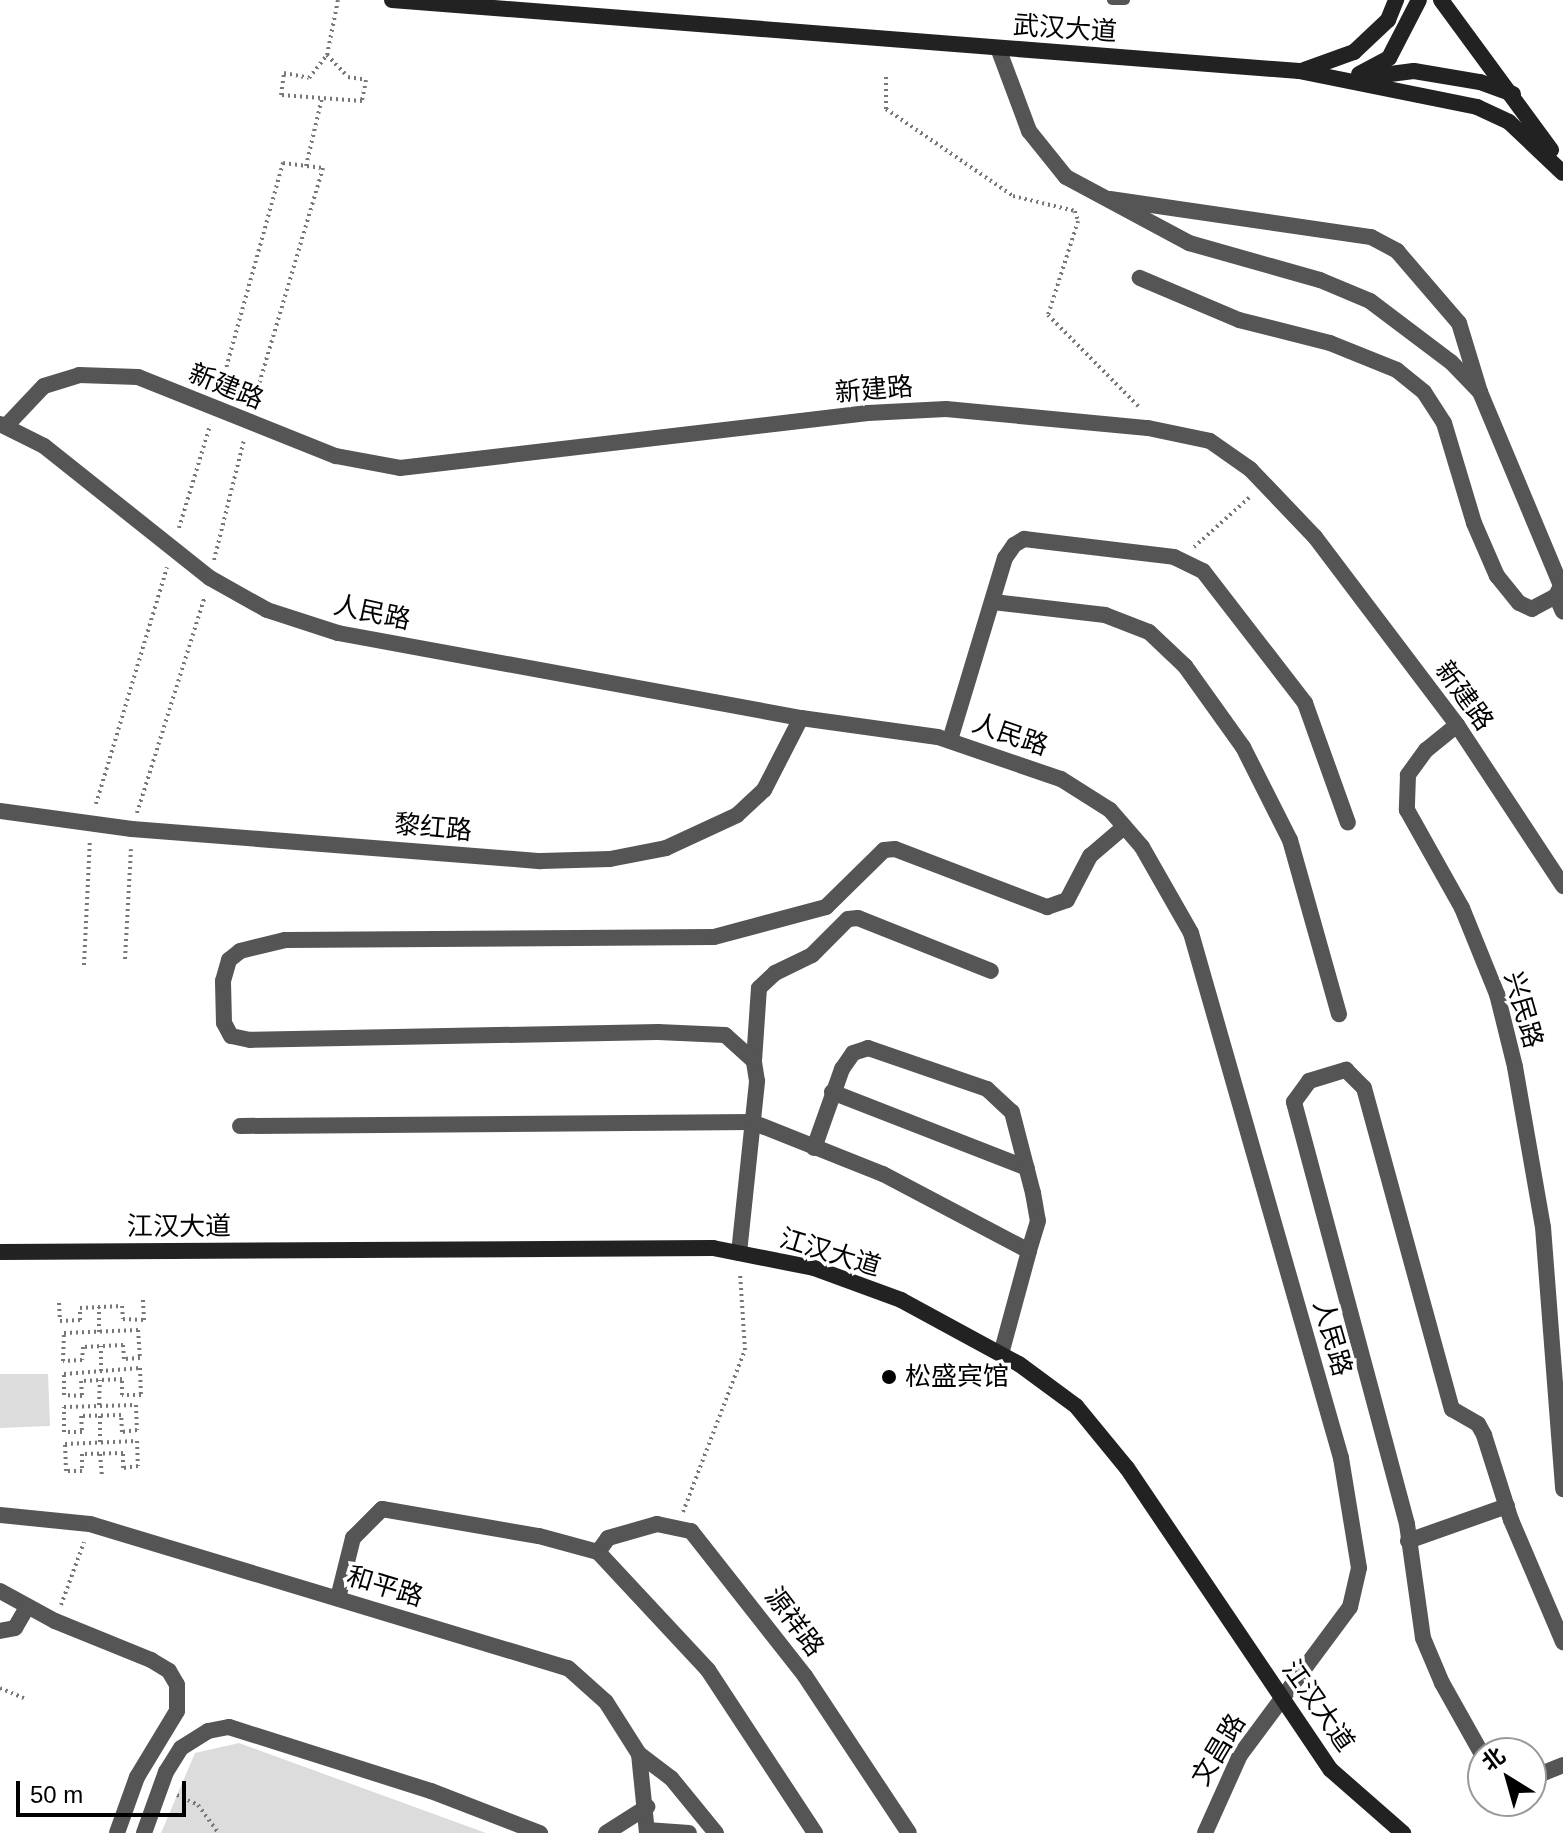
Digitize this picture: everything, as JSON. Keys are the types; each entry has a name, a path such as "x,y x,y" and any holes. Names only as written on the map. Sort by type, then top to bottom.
{"main road":[{"name":"武汉大道","path":"392,0 1300,72"},
{"path":"1300,72 1354,52 1381,28 1396,0"},
{"path":"1300,72 1356,75 1376,68 1398,46 1419,0"},
{"path":"1441,0 1513,94 1563,173"},
{"path":"1300,72 1371,79 1414,71 1480,82 1513,94"},
{"path":"1300,72 1477,107 1509,122 1563,173"},
{"name":"江汉大道","path":"0,1252 713,1248 814,1268 901,1300 1001,1354 1076,1406 1127,1468 1331,1770 1403,1833"}],"street":[{"path":"998,48 1029,131 1066,177 1189,243 1320,280 1370,301 1451,362 1480,392"},
{"path":"1101,198 1371,237 1413,265 1459,323 1480,392 1561,586 1560,604 1532,609 1519,603 1497,576 1474,523 1444,423 1424,392 1397,370 1330,343 1239,320 1140,278"},
{"name":"新建路","path":"3,425 44,386 79,375 138,377 336,456 400,468 868,413 1002,411 1210,441 1264,484 1315,537 1457,725 1563,886"},
{"name":"人民路","path":"3,425 44,446 210,578 267,610 338,633 801,718 950,740 1061,779 1110,810 1142,847 1191,933 1341,1458 1359,1568 1350,1607 1281,1696"},
{"path":"950,740 1005,558 1024,539 1181,560 1203,571 1234,606 1305,703 1348,823"},
{"path":"993,602 1105,615 1149,632 1185,666 1243,747 1290,840 1339,1014"},
{"name":"黎红路","path":"0,811 132,829 541,861 610,859 666,848 737,815 764,790 801,718"},
{"name":"兴民路","path":"1457,725 1426,750 1408,775 1407,810 1468,922 1497,994 1515,1067 1543,1227 1562,1484"},
{"path":"754,1061 725,1035 701,1033 250,1040 231,1036 224,1023 223,981 229,960 240,951 285,940 714,937 826,907 884,850 895,849 1047,907 1067,900 1090,856 1124,827"},
{"path":"739,1253 752,1122 759,988 775,973 812,955 848,919 858,918 991,971"},
{"path":"814,1148 832,1092 853,1053 868,1048 987,1089 1012,1112 1038,1221 1001,1354"},
{"path":"1472,1737 1442,1683 1423,1638 1408,1541 1294,1102 1309,1081 1331,1072 1356,1074 1364,1088 1452,1409 1478,1424 1507,1506 1563,1642"},
{"path":"832,1092 1027,1168"},
{"path":"240,1126 752,1122 883,1174 1029,1251"},
{"path":"1408,1541 1507,1506"},
{"path":"338,1598 353,1538 382,1509 509,1530 598,1552 708,1670 815,1833"},
{"name":"和平路","path":"0,1515 90,1524 568,1668 606,1702 639,1754 647,1807 647,1832"},
{"path":"598,1552 608,1538 628,1531 657,1524 678,1526"},
{"name":"源祥路","path":"678,1526 705,1546 805,1676 909,1833"},
{"path":"0,1591 55,1621 151,1660 169,1671 177,1685 177,1711 137,1777 117,1833"},
{"path":"0,1631 15,1628 27,1607"},
{"name":"文昌路","path":"1205,1833 1240,1755 1281,1696"},
{"path":"144,1833 161,1786 191,1740 217,1728 240,1728 540,1833"},
{"path":"639,1754 671,1778 716,1833"},
{"path":"606,1833 647,1807"},
{"path":"647,1832 689,1833"}],"lane":[{"path":"1112,0 1125,0"}],"path":[{"path":"327,55 348,77 366,80 362,101 281,95 284,73 309,78 327,55 338,0"},
{"path":"886,77 886,109 1013,196 1075,211 1078,221 1048,315 1145,413"},
{"path":"306,166 322,98"},
{"path":"283,163 323,168"},
{"path":"1181,560 1264,484"},
{"path":"678,1526 745,1350 739,1253"},
{"path":"59,1303 60,1321 80,1320 80,1308 122,1306 123,1319 144,1320 143,1299"},
{"path":"99,1307 99,1332"},
{"path":"138,1330 140,1358 124,1359 123,1345 83,1347 82,1360 63,1361 64,1333 99,1332 138,1330"},
{"path":"101,1346 101,1371"},
{"path":"140,1368 141,1395 122,1395 122,1379 81,1381 82,1396 64,1395 64,1374 101,1371 140,1368"},
{"path":"99,1406 100,1380"},
{"path":"136,1405 137,1430 122,1432 121,1415 81,1416 82,1432 64,1432 64,1407 99,1406 136,1405"},
{"path":"100,1416 100,1443"},
{"path":"137,1441 138,1466 123,1468 123,1453 82,1454 82,1471 66,1471 65,1444 100,1443 137,1441"},
{"path":"100,1454 102,1478"},
{"path":"55,1621 90,1524"},
{"path":"0,1688 24,1698"},
{"path":"161,1786 198,1805 218,1833"}],"shaded area":[{"path":"0,1374 48,1374 50,1426 0,1428"},
{"path":"239,1743 486,1833 161,1833 195,1753"}],"place":[{"name":"松盛宾馆","path":"889,1377"}]}
